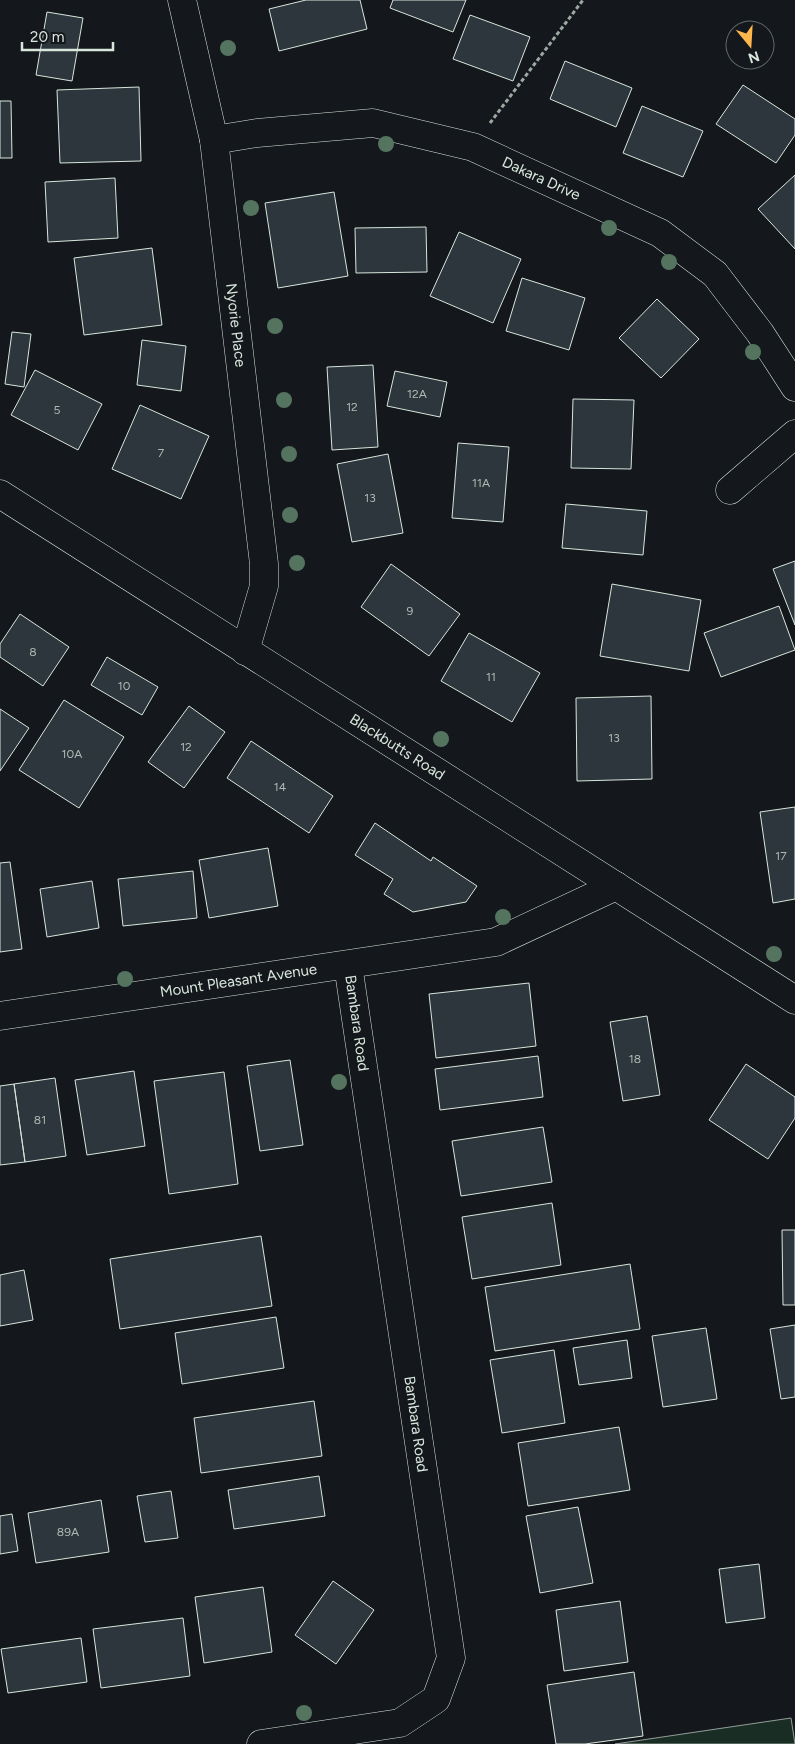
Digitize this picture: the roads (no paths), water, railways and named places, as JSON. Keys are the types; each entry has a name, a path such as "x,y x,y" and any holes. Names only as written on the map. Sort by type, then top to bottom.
{"street":[{"name":"Nyorie Place","path":"182,0 214,140 264,564 264,586 245,651"},
{"name":"Dakara Drive","path":"214,140 257,133 373,123 473,147 660,234 714,274 760,333 795,387"},
{"path":"730,490 795,434"},
{"name":"Blackbutts Road","path":"0,494 795,1000"},
{"name":"Mount Pleasant Avenue","path":"0,1016 496,942 616,886"},
{"name":"Bambara Road","path":"261,1744 400,1723 436,1699 451,1658 348,965"}]}
